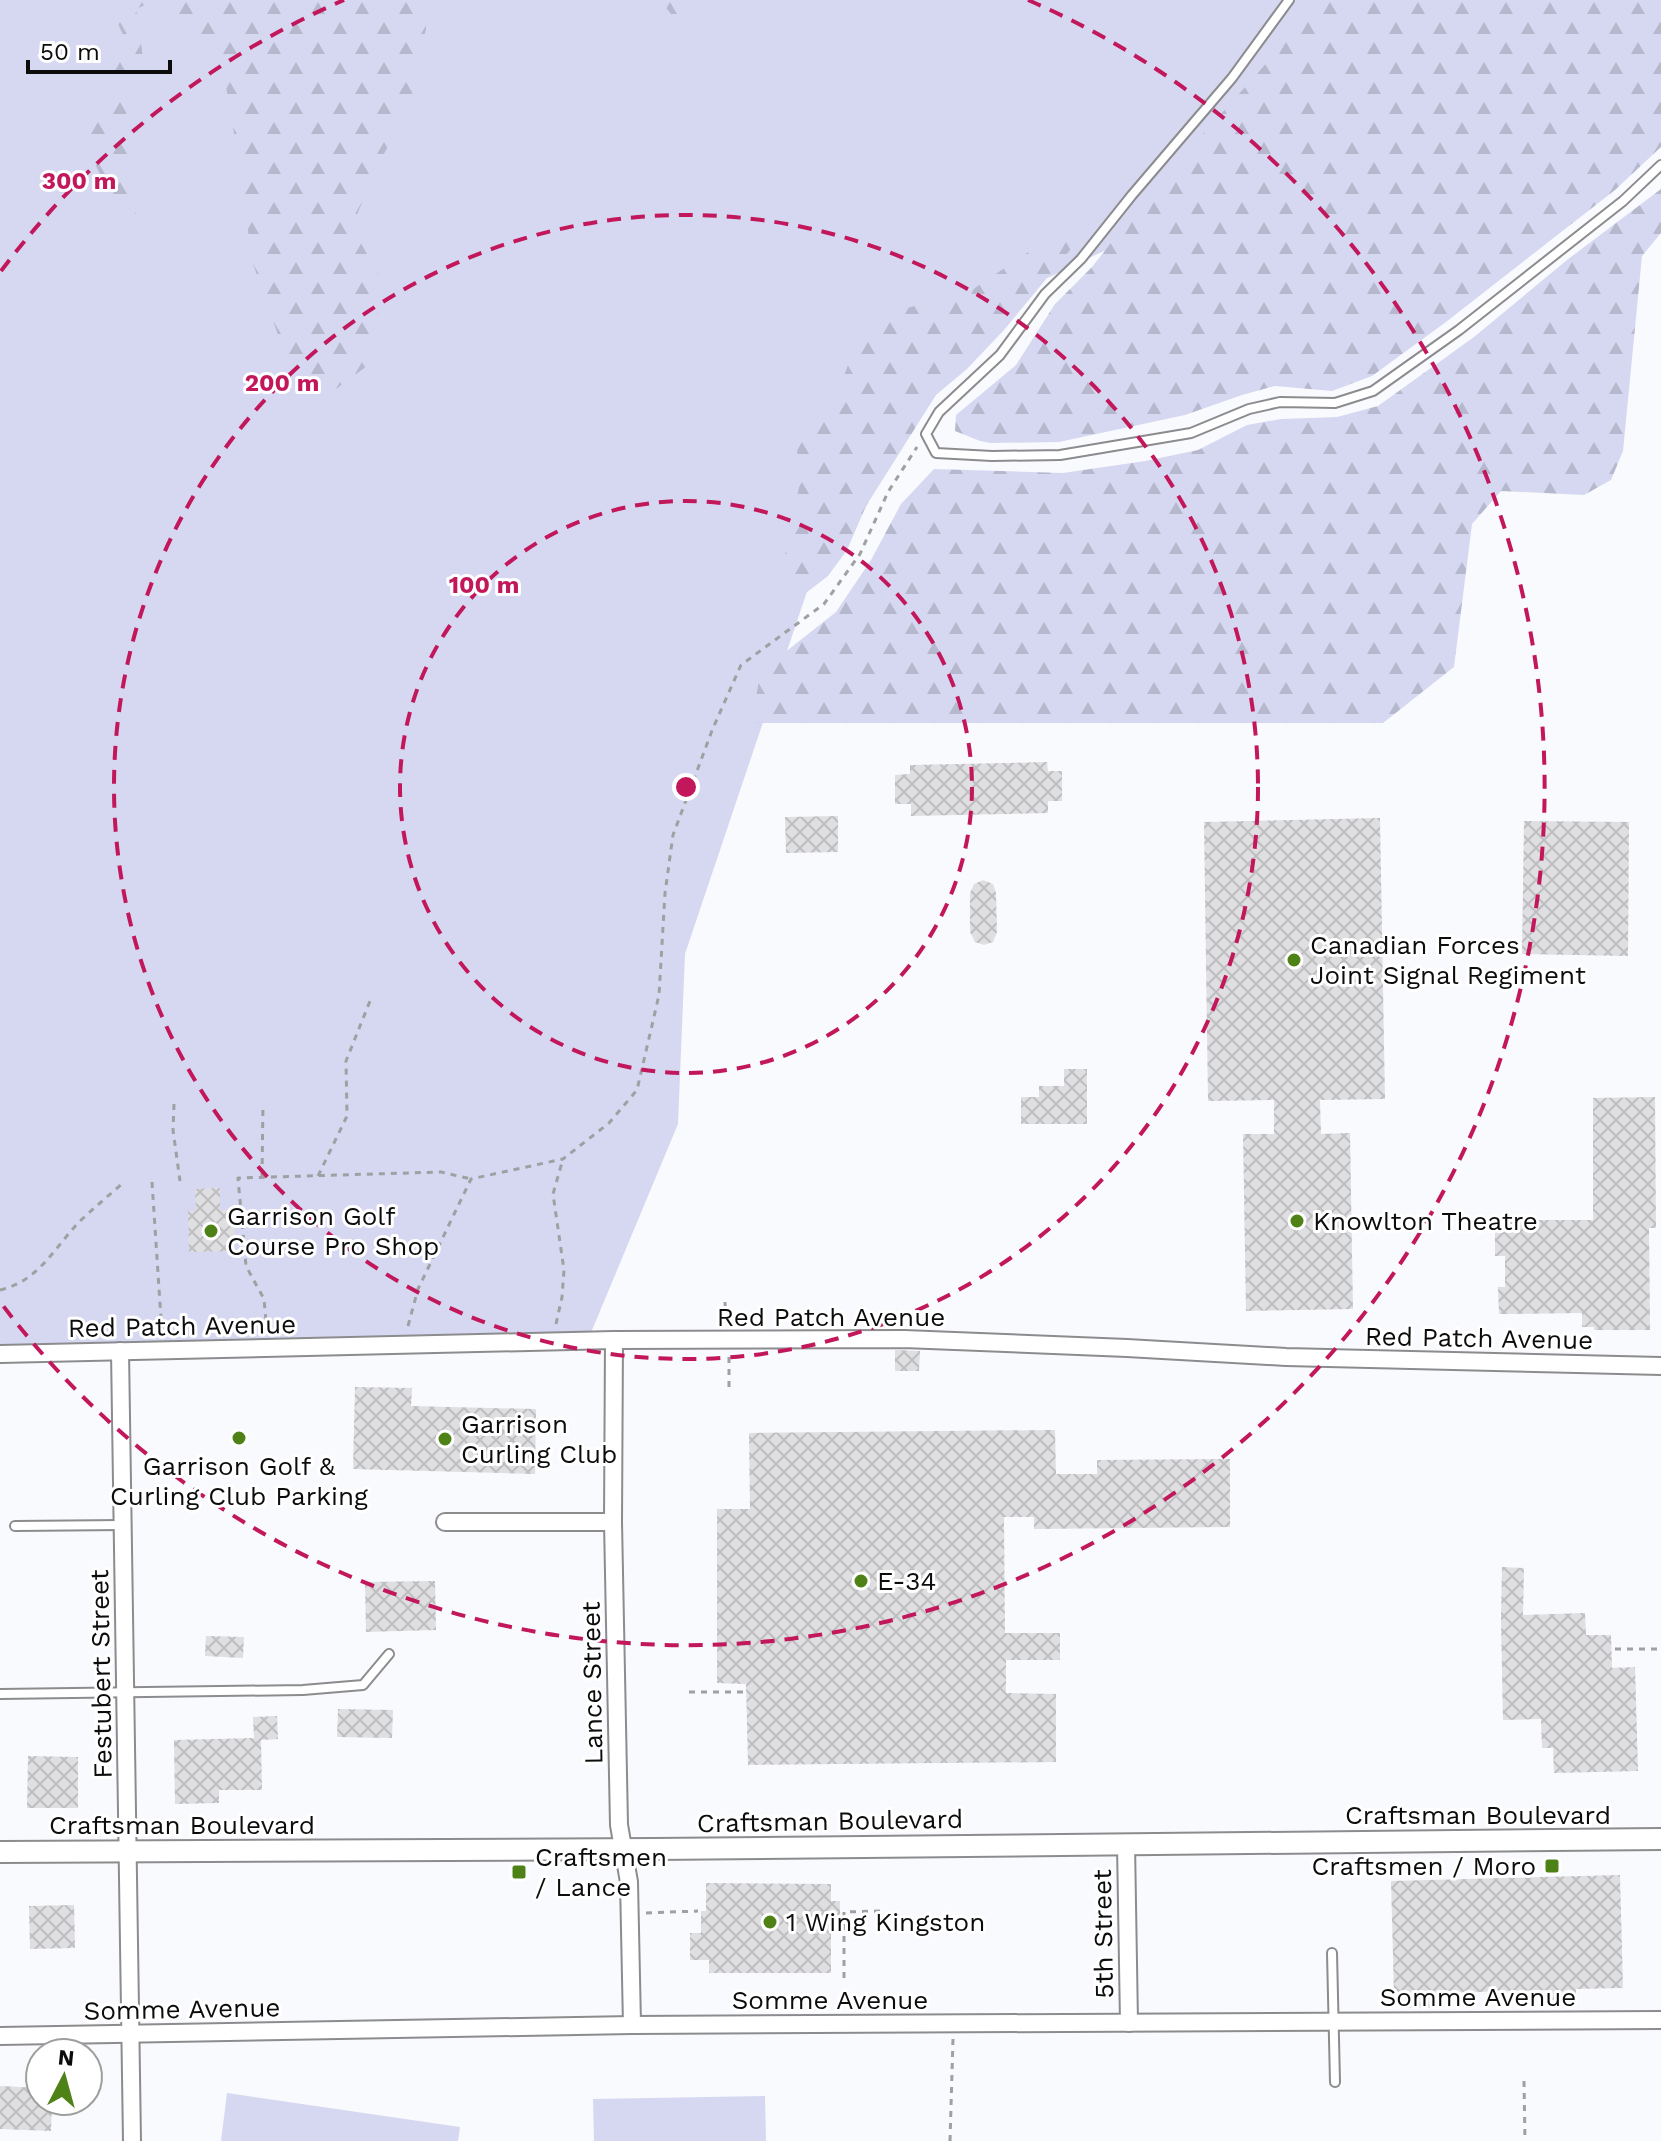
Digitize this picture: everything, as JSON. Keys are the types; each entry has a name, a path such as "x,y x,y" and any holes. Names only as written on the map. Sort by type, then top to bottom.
{"street":[{"name":"Red Patch Avenue","path":"0,1354 614,1340 904,1339 1286,1357 1661,1366"},
{"name":"Lance Street","path":"614,1340 613,1522 619,1825 629,1882 632,2025"},
{"name":"Festubert Street","path":"120,1351 132,2141"},
{"path":"445,1522 613,1522"},
{"name":"Craftsman Boulevard","path":"0,1852 623,1850 1661,1839"},
{"name":"5th Street","path":"1126,1844 1129,2023"},
{"name":"Somme Avenue","path":"0,2036 632,2025 1661,2020"}],"lane":[{"path":"1289,0 1232,78 1081,259 1045,294 1000,355 939,412 926,434 936,453 1060,455 1191,433 1249,409 1280,402 1335,403 1373,391 1459,330 1623,201 1661,165"},
{"path":"15,1526 123,1525"},
{"path":"0,1694 303,1690 363,1685 389,1654"},
{"path":"1332,1953 1335,2082"}],"path":[{"path":"268,1348 264,1299 246,1266 238,1178 441,1172 471,1179 563,1159 609,1123 637,1090 659,995 665,893 673,835 713,728 741,665 824,604 860,554 888,492 926,434"},
{"path":"318,1176 347,1116 346,1061 370,1001"},
{"path":"174,1104 173,1130 180,1181"},
{"path":"262,1178 263,1104"},
{"path":"554,1341 564,1270 553,1194 563,1159"},
{"path":"403,1344 418,1289 471,1179"},
{"path":"152,1182 162,1350"},
{"path":"0,1290 34,1275 79,1223 123,1183"},
{"path":"1615,1649 1661,1649"},
{"path":"689,1692 745,1692"},
{"path":"629,1913 698,1911"},
{"path":"844,1978 844,1912 880,1911"},
{"path":"950,2141 953,2023"},
{"path":"1524,2081 1525,2141"}],"green space":[{"path":"0,0 1336,0 1171,219 953,323 825,538 685,954 678,1124 585,1347 0,1344"},
{"path":"107,0 156,0 136,9 144,65 126,114 131,171 138,194 133,240 90,154 89,112 113,102 99,68 125,39"},
{"path":"159,0 425,0 426,29 409,109 376,168 352,227 382,281 371,363 332,392 300,397 252,261 220,51 194,38"},
{"path":"660,0 718,0 678,23"},
{"path":"1323,0 1661,0 1661,147 1615,190 1372,376 1332,391 1275,386 1185,415 1059,442 991,443 955,431 956,415 1016,365 1055,304 1092,267 1150,193"},
{"path":"1661,189 1661,233 1642,256 1623,451 1611,480 1584,495 1501,491 1472,524 1454,667 1383,723 751,723 761,671 836,612 871,560 901,504 934,469 1063,473 1198,450 1247,425 1281,419 1337,417 1378,406 1474,337 1567,260"},
{"path":"1076,220 1075,244 1004,330 967,369 936,395 866,506 847,550 828,576 802,596 793,599 781,574 799,487 796,425 835,400 854,349 881,314 966,294"},
{"path":"227,2093 460,2127 458,2141 221,2141"},
{"path":"765,2096 766,2141 594,2141 593,2099"}],"building":[{"path":"1047,762 1048,771 1062,771 1062,801 1048,801 1048,813 911,816 911,804 895,804 895,775 910,774 910,765"},
{"path":"838,816 838,852 786,853 785,817"},
{"name":"Canadian Forces Joint Signal Regiment","path":"1380,818 1385,1099 1320,1100 1321,1134 1350,1133 1353,1309 1246,1311 1243,1134 1274,1134 1274,1100 1208,1101 1204,822"},
{"path":"1524,821 1629,822 1628,956 1522,954"},
{"path":"983,880 993,884 996,893 997,932 993,942 984,945 975,942 970,932 970,893 974,884"},
{"path":"1064,1069 1087,1069 1087,1124 1021,1124 1021,1097 1039,1097 1039,1086 1064,1086"},
{"path":"1655,1097 1656,1228 1649,1228 1650,1330 1594,1330 1594,1327 1582,1327 1582,1313 1499,1314 1498,1287 1505,1287 1505,1256 1495,1256 1495,1220 1593,1220 1593,1098"},
{"name":"Garrison Golf Course Pro Shop","path":"220,1188 220,1210 234,1210 235,1251 189,1252 188,1211 196,1211 195,1189"},
{"path":"895,1350 920,1351 919,1371 895,1371"},
{"name":"Garrison Curling Club","path":"355,1387 412,1388 411,1406 536,1409 535,1474 353,1469"},
{"name":"E-34","path":"1055,1430 1056,1474 1097,1474 1097,1460 1230,1459 1230,1527 1034,1529 1034,1517 1004,1517 1005,1633 1060,1633 1060,1660 1006,1660 1006,1693 1056,1694 1056,1762 748,1765 746,1684 717,1683 717,1509 750,1509 749,1433"},
{"path":"1502,1567 1524,1568 1523,1615 1585,1613 1586,1635 1611,1635 1612,1668 1635,1667 1638,1771 1554,1773 1553,1748 1542,1748 1541,1719 1503,1720"},
{"path":"435,1581 436,1630 366,1632 365,1582"},
{"path":"206,1636 244,1637 243,1658 205,1656"},
{"path":"338,1709 393,1710 392,1738 337,1737"},
{"path":"277,1716 278,1739 261,1740 262,1790 219,1790 219,1803 175,1804 174,1740 254,1738 253,1717"},
{"path":"28,1756 78,1757 78,1808 27,1808"},
{"path":"1620,1875 1623,1988 1576,1989 1576,2000 1551,2000 1551,1990 1438,1993 1439,2008 1405,2008 1405,1994 1394,1995 1391,1881"},
{"name":"1 Wing Kingston","path":"706,1883 831,1884 831,1901 840,1901 840,1933 831,1933 831,1973 709,1973 709,1960 690,1960 690,1933 701,1933 701,1911 706,1911"},
{"path":"74,1905 75,1948 30,1949 29,1906"},
{"path":"0,2086 24,2087 24,2117 51,2117 51,2131 0,2129"}],"place":[{"name":"Canadian Forces Joint Signal Regiment","path":"1294,960"},
{"name":"Knowlton Theatre","path":"1297,1221"},
{"name":"Garrison Golf Course Pro Shop","path":"211,1231"},
{"name":"Garrison Golf & Curling Club Parking","path":"239,1438"},
{"name":"Garrison Curling Club","path":"445,1439"},
{"name":"E-34","path":"861,1581"},
{"name":"Craftsmen / Moro","path":"1552,1866"},
{"name":"Craftsmen / Lance","path":"519,1872"},
{"name":"1 Wing Kingston","path":"770,1922"}]}
